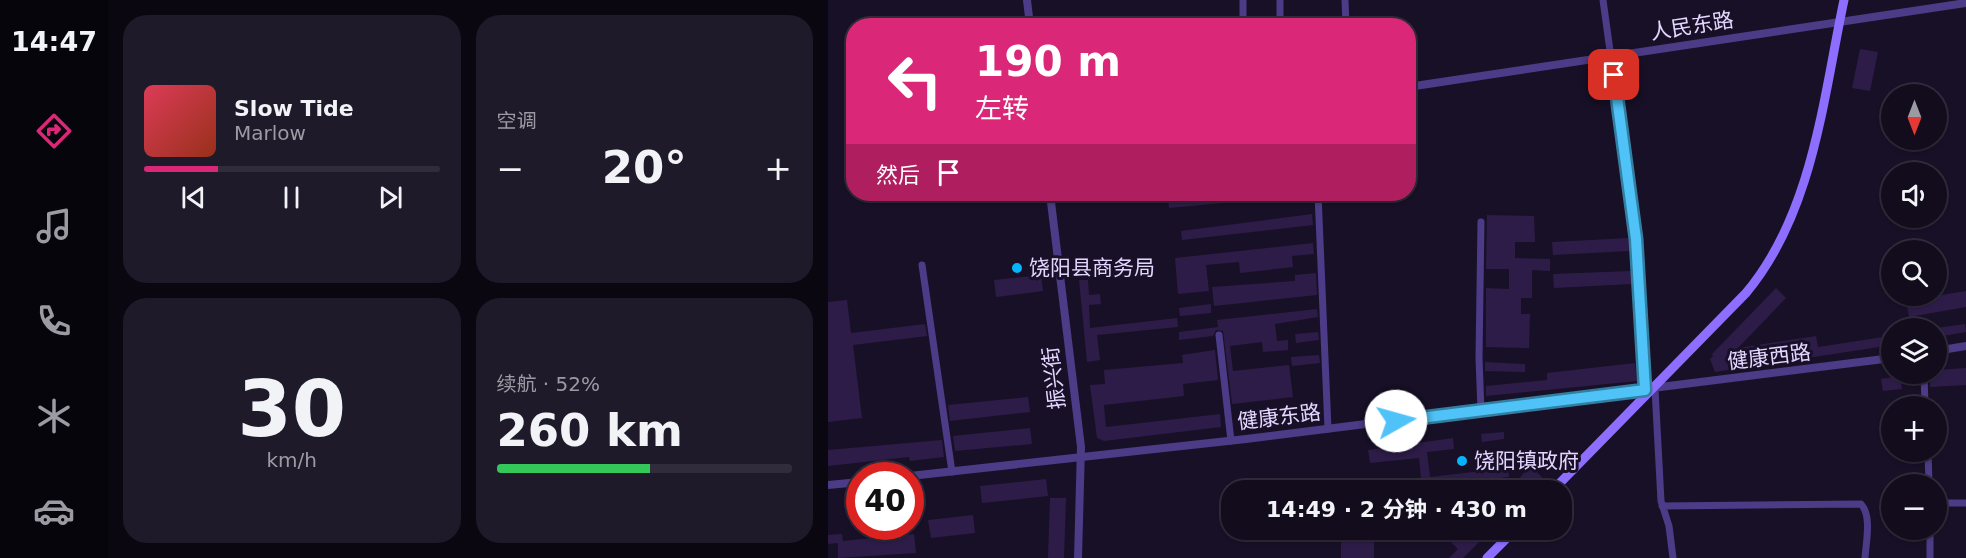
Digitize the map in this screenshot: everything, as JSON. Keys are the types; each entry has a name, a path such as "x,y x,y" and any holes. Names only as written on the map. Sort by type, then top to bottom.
{"main road":[{"path":"1563,480 1746,293 1780,245 1800,196 1844,0"},
{"path":"1487,558 1505,540"}],"street":[{"path":"1027,0 1029,18"},
{"path":"1243,0 1243,18"},
{"path":"1280,0 1280,18"},
{"path":"1345,0 1346,18"},
{"path":"1603,0 1636,239 1662,506 1669,526 1673,558"},
{"name":"人民东路","path":"1416,86 1966,3"},
{"name":"振兴街","path":"1051,201 1082,457 1078,558"},
{"path":"1318,201 1328,429"},
{"path":"1481,411 1479,358 1482,222"},
{"path":"922,265 952,472"},
{"path":"1219,335 1231,441"},
{"path":"1947,349 1966,346"},
{"name":"健康西路","path":"1650,390 1881,359"},
{"name":"健康东路","path":"924,475 1231,441 1650,390"},
{"path":"828,485 846,483"},
{"path":"1947,503 1966,503"},
{"path":"1662,506 1861,504 1867,518 1865,558"},
{"path":"1930,540 1930,558"}],"building":[{"path":"1860,49 1878,52 1870,91 1852,88"},
{"path":"1168,201 1244,201 1169,208"},
{"path":"1312,214 1313,225 1182,240 1181,231"},
{"path":"1487,215 1534,216 1535,242 1515,242 1515,258 1550,259 1550,271 1532,270 1532,298 1521,298 1521,314 1530,314 1529,348 1486,347 1486,288 1509,289 1509,269 1486,269"},
{"path":"1629,238 1629,251 1553,255 1552,242"},
{"path":"1313,243 1314,254 1292,256 1293,267 1240,273 1239,262 1206,265 1209,291 1178,294 1175,258"},
{"path":"1631,271 1632,284 1554,288 1553,274"},
{"path":"1316,273 1317,295 1214,306 1212,287 1295,281 1295,275"},
{"path":"1041,275 1043,291 996,297 994,280"},
{"path":"1079,280 1088,280 1089,295 1100,294 1101,304 1089,305 1090,328 1177,318 1178,327 1097,335 1100,360 1087,362"},
{"path":"1776,288 1786,298 1738,348 1816,336 1818,347 1881,337 1881,347 1715,372 1710,359 1712,354"},
{"path":"1966,291 1966,307 1909,317 1907,306 1947,306 1947,294"},
{"path":"847,300 851,333 925,324 927,336 853,345 862,418 828,422 828,302"},
{"path":"1211,304 1211,313 1180,316 1179,308"},
{"path":"1317,309 1318,317 1275,324 1277,341 1288,340 1288,350 1263,352 1262,342 1230,346 1233,371 1289,365 1293,397 1232,404 1223,331 1216,330 1213,336 1179,340 1179,332 1218,327 1217,320"},
{"path":"1965,324 1966,332 1947,335 1947,326"},
{"path":"1318,332 1319,340 1296,343 1295,334"},
{"path":"1215,350 1218,380 1183,384 1184,396 1104,405 1106,427 1220,414 1221,427 1104,441 1097,438 1090,385 1105,384 1104,370 1183,363 1182,355"},
{"path":"1319,355 1320,363 1292,366 1291,357"},
{"path":"1485,362 1525,364 1525,372 1485,371"},
{"path":"1635,363 1637,381 1486,396 1486,386 1547,380 1547,373"},
{"path":"1966,368 1966,385 1930,387 1930,384 1947,384 1947,369"},
{"path":"1882,384 1901,384 1902,389 1883,391"},
{"path":"1028,397 1030,412 950,421 948,405"},
{"path":"1030,428 1032,444 955,451 953,436"},
{"path":"1504,432 1504,439 1482,442 1481,434"},
{"path":"1453,438 1454,449 1427,452 1430,477 1508,468 1509,477 1483,480 1421,480 1419,458 1370,463 1368,450"},
{"path":"942,440 944,457 910,461 909,457 846,462 846,464 828,466 828,450"},
{"path":"1530,466 1542,477 1539,480 1518,480"},
{"path":"1046,479 1048,496 982,503 980,486"},
{"path":"1050,498 1066,498 1064,558 1048,558"},
{"path":"973,515 975,533 931,538 928,520"},
{"path":"842,534 843,541 915,540 916,553 838,558 838,543 828,544 828,535"},
{"path":"1341,540 1374,540 1374,558 1341,558"},
{"path":"1449,540 1481,540 1463,558 1449,558 1458,549"}],"place":[{"name":"饶阳县商务局","path":"1017,268"},
{"name":"饶阳镇政府","path":"1462,461"}],"route":[{"path":"1396,421 1645,390 1636,239 1614,75"}]}
